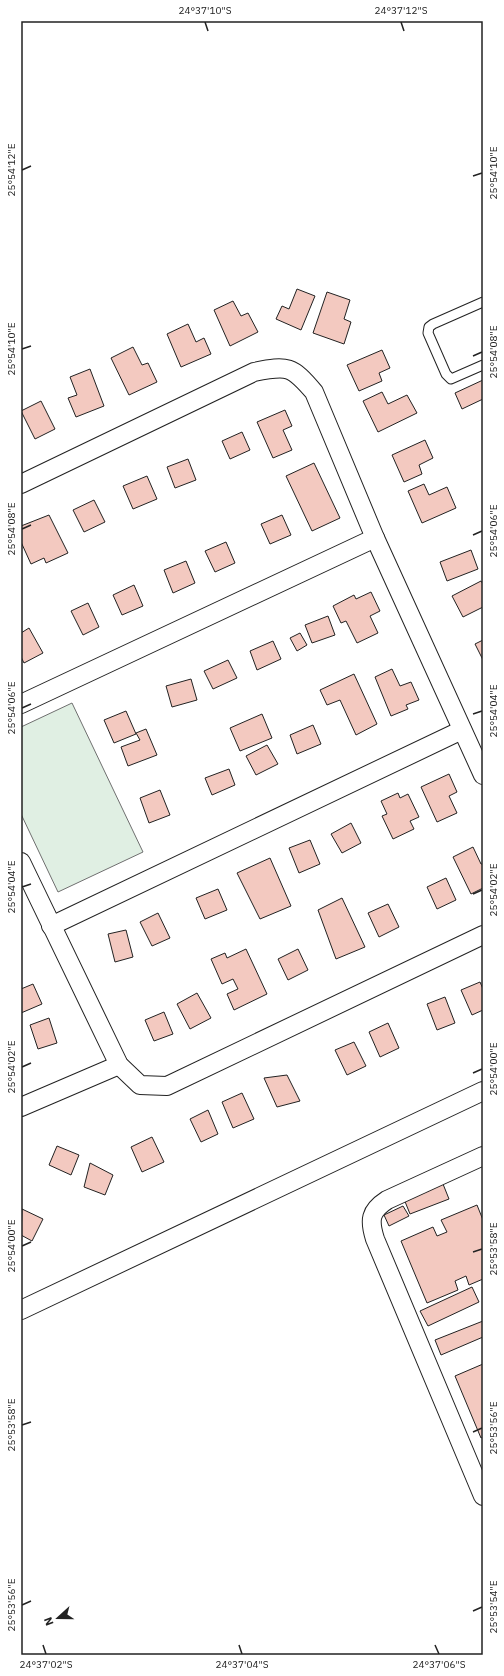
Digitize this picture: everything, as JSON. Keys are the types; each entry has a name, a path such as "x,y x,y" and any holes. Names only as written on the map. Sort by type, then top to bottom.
{"street":[{"path":"21,484 254,372 276,368 289,369 299,375 314,392 375,538 483,776"},
{"path":"21,704 375,538"},
{"path":"51,926 462,730"},
{"path":"21,862 119,1065 140,1085 167,1086 483,935"},
{"path":"21,1107 119,1065"},
{"path":"21,1310 483,1091"},
{"path":"483,1156 387,1200 379,1206 372,1216 371,1226 375,1239 477,1469 483,1496"}],"lane":[{"path":"483,302 433,324 429,327 428,333 446,374 451,378 483,365"}],"green space":[{"path":"72,703 143,852 58,892 21,814 21,727"}],"building":[{"path":"297,289 315,296 301,330 276,319 282,306 289,309"},
{"path":"327,292 350,300 344,319 351,322 344,344 313,333"},
{"path":"233,301 241,316 248,313 258,332 230,346 214,310"},
{"path":"188,324 196,342 204,338 211,354 181,367 167,334"},
{"path":"133,347 142,365 148,363 157,382 129,395 111,358"},
{"path":"382,350 390,368 379,373 382,381 359,391 347,365"},
{"path":"90,369 104,406 76,417 68,398 77,395 70,377"},
{"path":"483,380 483,399 462,409 455,393"},
{"path":"382,392 388,404 407,395 417,413 378,432 363,401"},
{"path":"41,401 55,429 35,439 21,411"},
{"path":"285,410 292,426 283,430 292,450 273,458 257,422"},
{"path":"242,432 250,450 230,459 222,441"},
{"path":"425,440 433,458 419,465 422,474 404,482 392,455"},
{"path":"188,459 196,480 175,488 167,467"},
{"path":"314,463 340,518 312,531 286,476"},
{"path":"147,476 157,499 133,509 123,486"},
{"path":"424,484 429,495 447,487 456,508 422,523 408,491"},
{"path":"94,500 105,522 84,532 73,510"},
{"path":"49,515 68,553 46,563 44,558 31,564 21,542 21,526"},
{"path":"282,515 291,535 270,544 261,524"},
{"path":"226,542 235,563 215,572 205,551"},
{"path":"471,550 478,569 447,581 440,562"},
{"path":"186,561 195,583 173,593 164,570"},
{"path":"481,581 483,584 483,607 463,617 452,596"},
{"path":"134,585 143,606 122,615 113,595"},
{"path":"371,592 380,611 370,616 378,633 357,643 346,621 341,623 333,606 354,595 356,599"},
{"path":"88,603 99,627 83,635 71,611"},
{"path":"328,616 335,635 312,643 305,625"},
{"path":"29,628 43,653 24,663 21,657 21,633"},
{"path":"300,633 307,645 297,651 290,638"},
{"path":"483,640 483,660 475,644"},
{"path":"273,641 281,659 257,670 250,651"},
{"path":"228,660 237,678 213,689 204,671"},
{"path":"392,669 400,686 411,682 419,700 406,705 408,709 391,716 375,677"},
{"path":"354,674 377,724 356,735 340,700 327,705 320,690"},
{"path":"191,679 197,700 172,707 166,686"},
{"path":"126,711 136,734 114,743 104,720"},
{"path":"262,714 272,738 240,751 230,728"},
{"path":"313,725 321,744 297,754 290,735"},
{"path":"146,729 157,755 128,766 121,747 140,740 136,733"},
{"path":"267,745 278,764 256,775 246,756"},
{"path":"229,769 235,785 212,795 205,778"},
{"path":"449,774 457,792 449,796 457,813 437,822 421,787"},
{"path":"160,790 170,815 149,823 140,798"},
{"path":"398,793 400,798 408,794 419,817 410,821 414,829 393,839 382,816 387,814 381,801"},
{"path":"351,823 361,843 342,853 331,834"},
{"path":"310,840 320,864 299,873 289,848"},
{"path":"473,847 481,864 483,864 483,888 471,894 453,857"},
{"path":"270,858 291,906 260,919 237,873"},
{"path":"446,878 456,900 437,909 427,887"},
{"path":"218,889 227,910 205,919 196,898"},
{"path":"342,898 365,947 336,959 318,910"},
{"path":"388,904 399,927 379,937 368,913"},
{"path":"158,913 170,938 152,946 140,922"},
{"path":"126,930 133,957 115,962 108,934"},
{"path":"246,949 267,994 234,1010 227,994 238,989 233,979 222,984 211,959 225,953 227,958"},
{"path":"298,949 308,970 288,980 278,959"},
{"path":"480,982 483,989 483,1010 472,1015 461,990"},
{"path":"33,984 42,1004 21,1013 21,989"},
{"path":"197,993 211,1018 190,1029 177,1004"},
{"path":"445,997 455,1023 437,1030 427,1004"},
{"path":"164,1012 173,1034 154,1041 145,1020"},
{"path":"49,1018 57,1043 38,1049 30,1025"},
{"path":"388,1023 399,1048 380,1057 369,1032"},
{"path":"354,1042 366,1066 347,1075 335,1050"},
{"path":"287,1075 300,1101 277,1107 264,1078"},
{"path":"242,1093 254,1119 233,1128 222,1102"},
{"path":"208,1110 218,1134 201,1142 190,1119"},
{"path":"152,1137 164,1162 142,1172 131,1147"},
{"path":"57,1146 79,1155 71,1175 49,1165"},
{"path":"90,1163 113,1175 105,1195 84,1187"},
{"path":"443,1184 449,1199 410,1214 404,1199"},
{"path":"477,1205 483,1220 483,1279 469,1285 466,1276 455,1281 458,1290 427,1303 401,1241 433,1227 437,1236 447,1232 441,1220"},
{"path":"403,1206 409,1216 389,1226 384,1215"},
{"path":"22,1209 43,1219 32,1241 21,1235"},
{"path":"472,1287 479,1302 428,1326 420,1311"},
{"path":"483,1321 483,1337 441,1355 435,1340"},
{"path":"483,1364 483,1437 481,1438 455,1376"}]}
